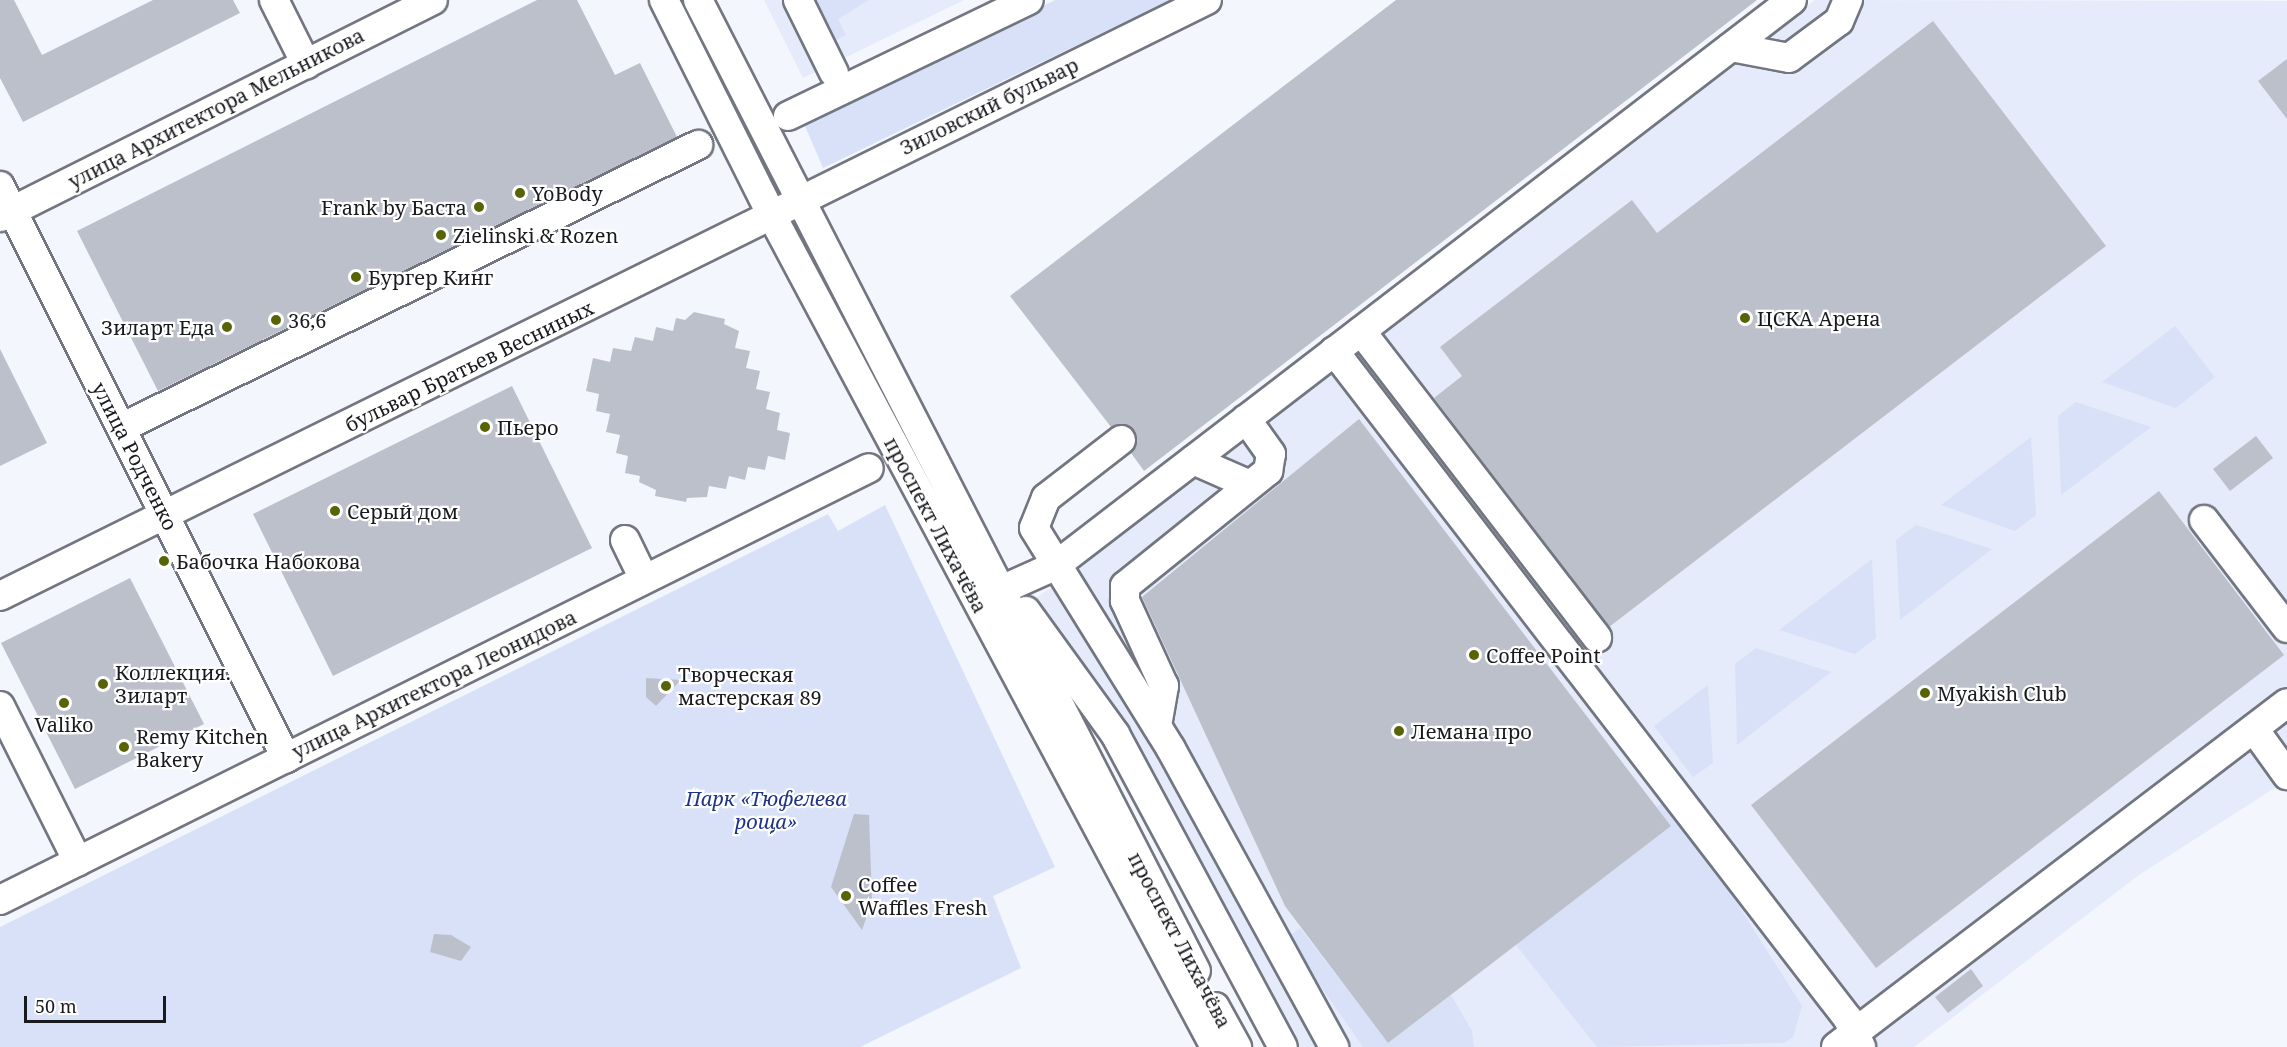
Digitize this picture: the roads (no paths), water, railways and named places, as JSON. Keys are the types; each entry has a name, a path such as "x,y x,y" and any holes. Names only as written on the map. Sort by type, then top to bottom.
{"street":[{"path":"274,0 306,64"},
{"name":"улица Архитектора Мельникова","path":"4,205 306,64 432,0"},
{"name":"проспект Лихачёва","path":"664,0 772,216 1215,1047"},
{"name":"проспект Лихачёва","path":"698,0 798,200 1237,1047"},
{"path":"798,0 834,73"},
{"path":"788,116 1029,0"},
{"name":"Зиловский бульвар","path":"772,216 798,200 1207,0"},
{"path":"1282,1047 1115,734 1003,577 1055,566 1792,0"},
{"path":"1731,47 1789,58 1839,21 1848,0"},
{"path":"121,428 698,145"},
{"name":"улица Родченко","path":"4,205 121,428 286,758"},
{"name":"бульвар Братьев Весниных","path":"0,596 772,216"},
{"path":"1361,331 1597,638"},
{"path":"1334,351 1851,1043 2287,703"},
{"path":"1157,726 1164,686 1125,601 1125,586 1250,485 1272,461 1246,419"},
{"path":"1121,440 1038,508 1034,528 1055,566 1261,885 1335,1047"},
{"path":"1193,460 1250,485"},
{"name":"улица Архитектора Леонидова","path":"0,900 869,468"},
{"path":"2204,520 2287,628"},
{"path":"629,538 649,577"},
{"path":"0,706 78,862"},
{"path":"2254,729 2287,774"}],"place":[{"name":"YoBody","path":"520,193"},
{"name":"Frank by Баста","path":"479,207"},
{"name":"Zielinski & Rozen","path":"441,235"},
{"name":"Бургер Кинг","path":"356,277"},
{"name":"ЦСКА Арена","path":"1745,318"},
{"name":"36,6","path":"276,320"},
{"name":"Зиларт Еда","path":"227,327"},
{"name":"Пьеро","path":"485,427"},
{"name":"Серый дом","path":"335,511"},
{"name":"Бабочка Набокова","path":"164,561"},
{"name":"Coffee Point","path":"1474,655"},
{"name":"Коллекция. Зиларт","path":"103,684"},
{"name":"Творческая мастерская 89","path":"666,686"},
{"name":"Myakish Club","path":"1925,693"},
{"name":"Valiko","path":"64,703"},
{"name":"Лемана про","path":"1399,731"},
{"name":"Remy Kitchen Bakery","path":"124,747"},
{"name":"Coffee Waffles Fresh","path":"846,896"}],"park label":[{"name":"Парк «Тюфелева роща»","path":"766,810"}]}
